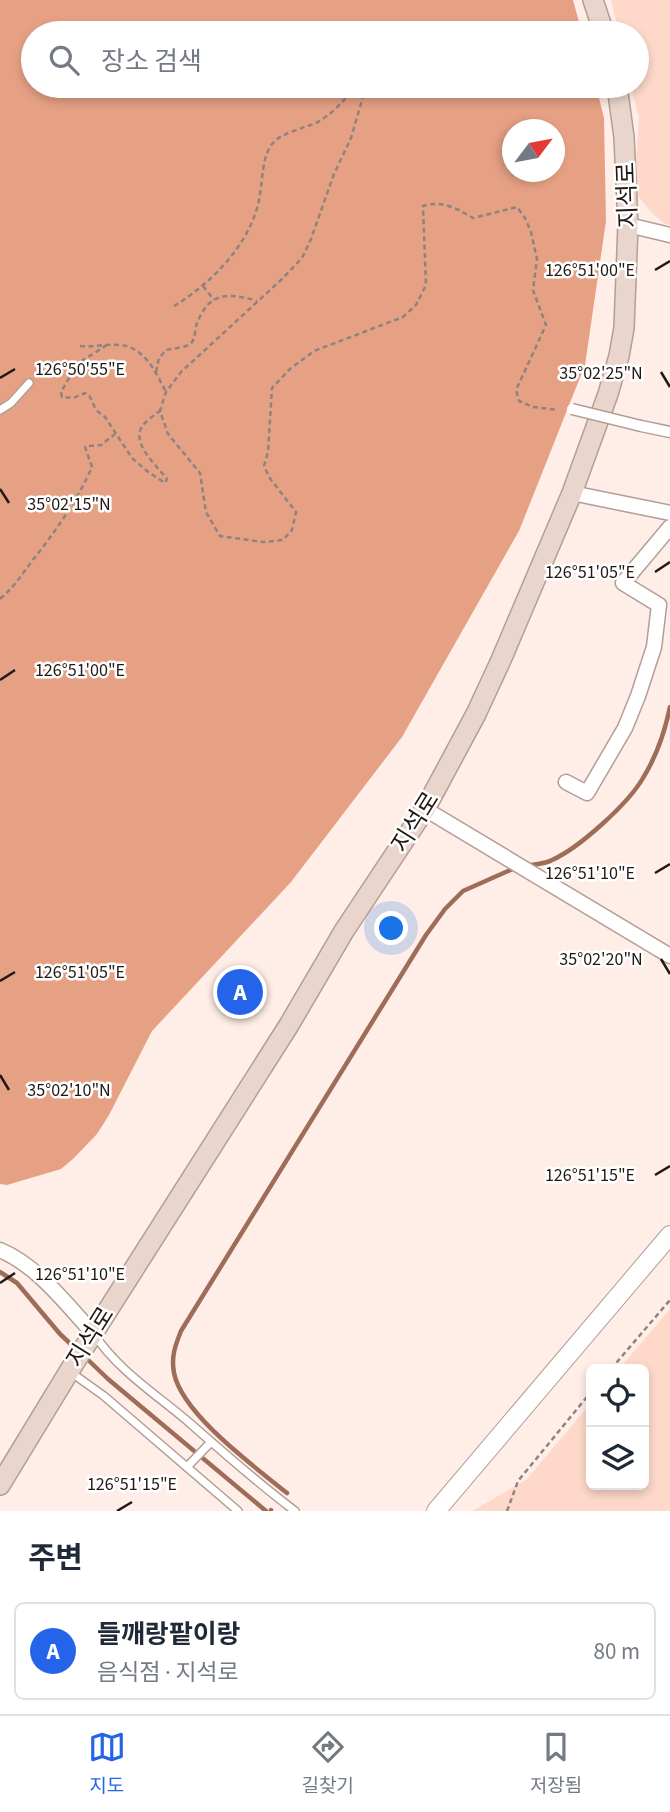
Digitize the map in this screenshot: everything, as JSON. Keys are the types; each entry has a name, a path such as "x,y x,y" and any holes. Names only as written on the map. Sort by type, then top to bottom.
{"main road":[{"path":"593,0 600,21"},
{"name":"지석로","path":"0,1485 92,1334 289,1025 344,931 425,809 501,660 572,493 619,356 624,328 628,225 624,137 619,98"}],"street":[{"path":"628,225 670,235"},
{"path":"572,409 670,432"},
{"path":"572,493 670,513"},
{"path":"566,782 587,793 625,728 654,647 659,604 623,583 670,527"},
{"path":"425,809 670,956"},
{"path":"436,1511 670,1235"},
{"path":"0,1250 25,1264 41,1278 92,1334"}],"lane":[{"path":"0,410 11,403 29,383"},
{"path":"92,1334 104,1349 150,1391 293,1510"},
{"path":"71,1368 239,1511"},
{"path":"187,1467 210,1443"}],"path":[{"path":"174,306 226,264 249,230 259,202 267,153 274,141 318,122 347,98"},
{"path":"363,98 351,138 334,174 302,258 181,372 166,391 160,411 168,434 200,473 206,512 220,536 263,542 283,540 292,530 296,512 269,477 264,466 268,452 272,388 290,369 314,351 403,317 416,305 426,285 423,206 433,203 455,207 473,218 517,207 525,218 537,259 533,290 546,325 516,390 519,401 533,407 558,410"},
{"path":"202,285 214,300"},
{"path":"156,372 159,358 166,350 192,342 197,324 210,301 229,295 258,301"},
{"path":"107,345 77,365 61,392 62,397 73,398 85,393 89,395 96,410 105,417 132,458 165,483 167,479 141,446 140,436 140,429 160,411"},
{"path":"80,346 123,345 148,361 166,391"},
{"path":"0,600 15,587 61,524 86,481 92,467 85,447 100,445 115,434"},
{"path":"615,1364 670,1300"},
{"path":"507,1511 518,1481 586,1398"}],"shaded area":[{"path":"0,0 573,0 579,21 21,21 21,98 599,98 604,118 606,221 585,365 519,531 402,737 291,882 152,1031 97,1134 61,1169 7,1185 0,1184"},
{"path":"611,0 670,0 670,225 652,213 638,196 635,175 639,117 634,98 649,98 649,21 616,21"},
{"path":"670,1309 670,1511 472,1511 526,1480 586,1409 586,1490 649,1490 649,1364 623,1364"}],"waterway":[{"path":"526,866 546,862 563,854 589,836 626,800 652,761 670,707"},
{"path":"287,1493 222,1439 191,1405 180,1389 174,1373 173,1357 179,1336 426,935 445,909 463,891 517,867"},
{"path":"0,1272 17,1283 77,1350"},
{"path":"84,1356 266,1511"}],"place":[{"name":"들깨랑팥이랑","path":"240,992"}]}
